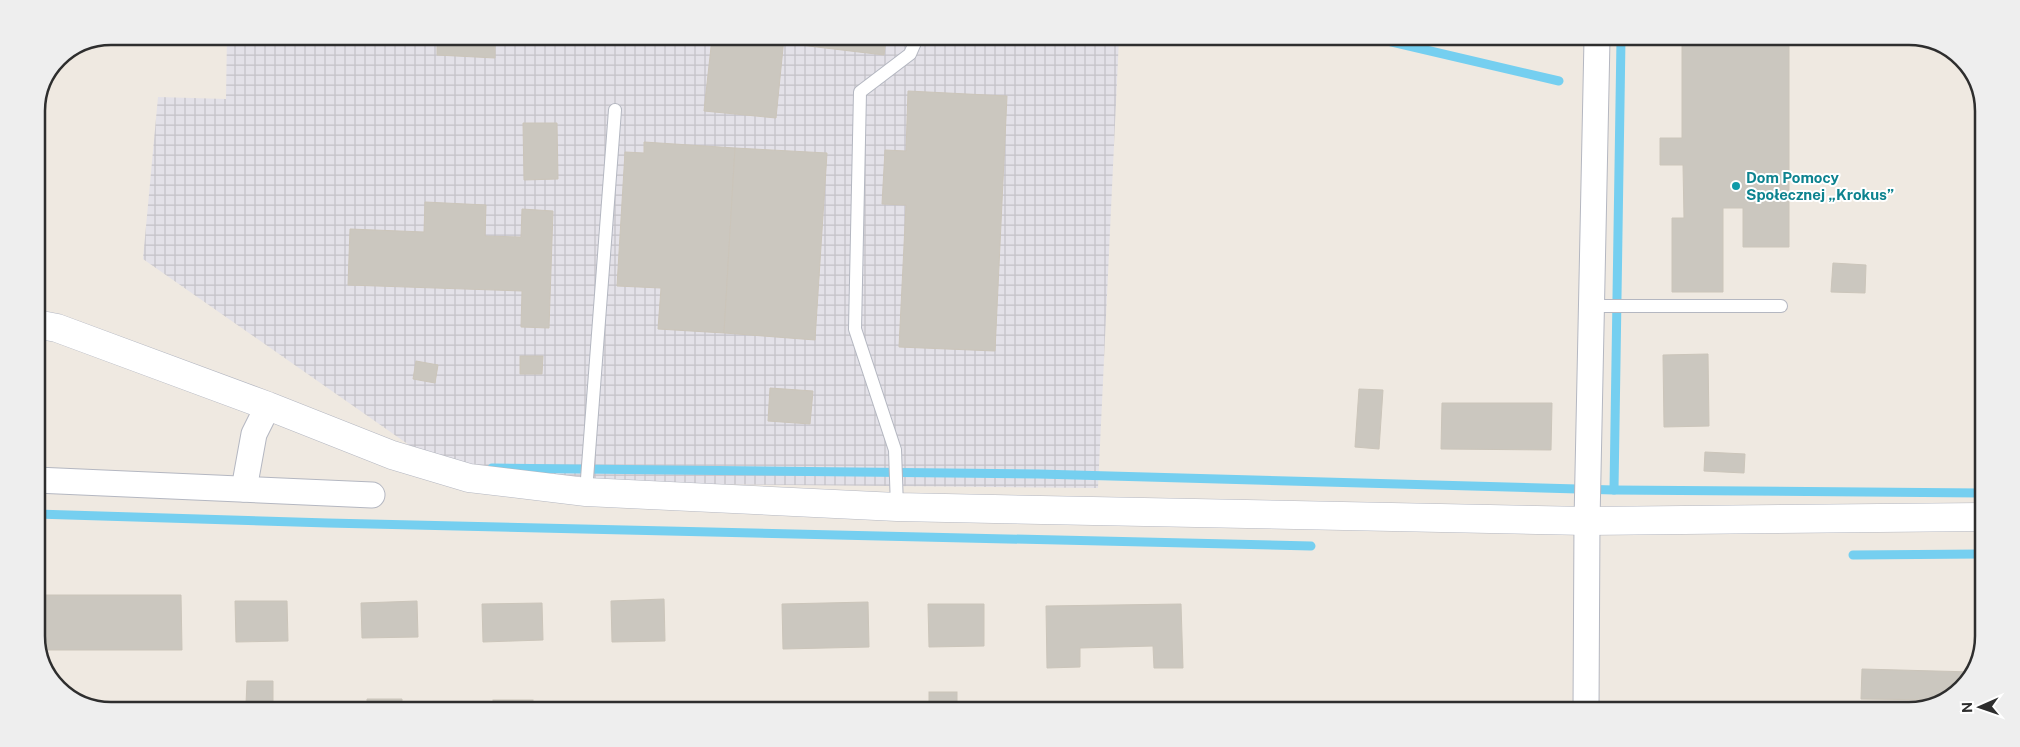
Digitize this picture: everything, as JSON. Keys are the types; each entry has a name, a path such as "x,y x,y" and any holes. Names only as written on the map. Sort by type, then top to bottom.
{"street":[{"path":"1586,702 1587,521 1597,45"},
{"path":"45,326 57,328 268,406 392,455 469,478 586,492 897,507 1587,521 1975,516"},
{"path":"244,489 254,434 268,406"},
{"path":"45,480 372,495"}],"lane":[{"path":"897,507 895,450 854,329 860,92 910,54 914,45"},
{"path":"586,492 615,110"},
{"path":"1591,306 1781,306"}],"shaded area":[{"path":"227,45 1119,45 1098,488 462,482 143,259 158,97 226,99"}],"building":[{"path":"437,45 495,45 495,58 437,55"},
{"path":"711,45 783,45 776,118 704,111"},
{"path":"800,45 885,45 884,55"},
{"name":"Dom Pomocy Społecznej „Krokus”","path":"1682,45 1789,45 1789,247 1743,247 1743,208 1723,208 1723,292 1672,292 1672,218 1684,218 1683,165 1660,165 1660,138 1682,138"},
{"path":"908,91 1007,96 995,351 899,347 906,205 882,204 885,150 906,151"},
{"path":"523,123 557,123 558,179 524,180"},
{"path":"644,142 735,148 724,333 658,329 661,288 617,286 625,152 644,153"},
{"path":"735,148 827,153 815,340 724,333"},
{"path":"425,202 486,205 485,236 521,237 522,209 553,211 549,328 521,327 522,291 348,285 350,229 424,232"},
{"path":"1833,263 1866,265 1865,293 1831,292"},
{"path":"1708,354 1709,426 1664,427 1663,355"},
{"path":"520,356 543,356 542,374 520,374"},
{"path":"416,361 438,365 435,383 413,379"},
{"path":"770,388 813,391 810,424 768,421"},
{"path":"1359,389 1383,390 1379,449 1355,447"},
{"path":"1442,403 1552,403 1551,450 1441,449"},
{"path":"1705,452 1745,454 1744,473 1704,471"},
{"path":"45,595 181,595 182,650 46,650"},
{"path":"664,599 665,641 612,642 611,601"},
{"path":"235,601 287,601 288,641 236,642"},
{"path":"417,601 418,637 362,638 361,603"},
{"path":"868,602 869,647 783,649 782,604"},
{"path":"542,603 543,640 483,642 482,604"},
{"path":"928,604 984,604 984,646 929,647"},
{"path":"1181,604 1183,668 1154,668 1153,646 1080,648 1080,667 1047,668 1046,606"},
{"path":"1862,669 1964,672 1957,682 1946,691 1925,700 1861,699"},
{"path":"247,681 273,681 273,702 246,702"},
{"path":"929,692 957,692 957,702 929,702"},
{"path":"367,699 402,699 402,702 367,702"},
{"path":"493,700 533,700 533,702 493,702"}],"waterway":[{"path":"1405,45 1559,81"},
{"path":"1614,490 1621,45"},
{"path":"492,468 1039,474 1614,490 1975,493"},
{"path":"45,514 328,523 1311,546"},
{"path":"1853,555 1975,554"}],"place":[{"name":"Dom Pomocy Społecznej „Krokus”","path":"1736,186"}]}
